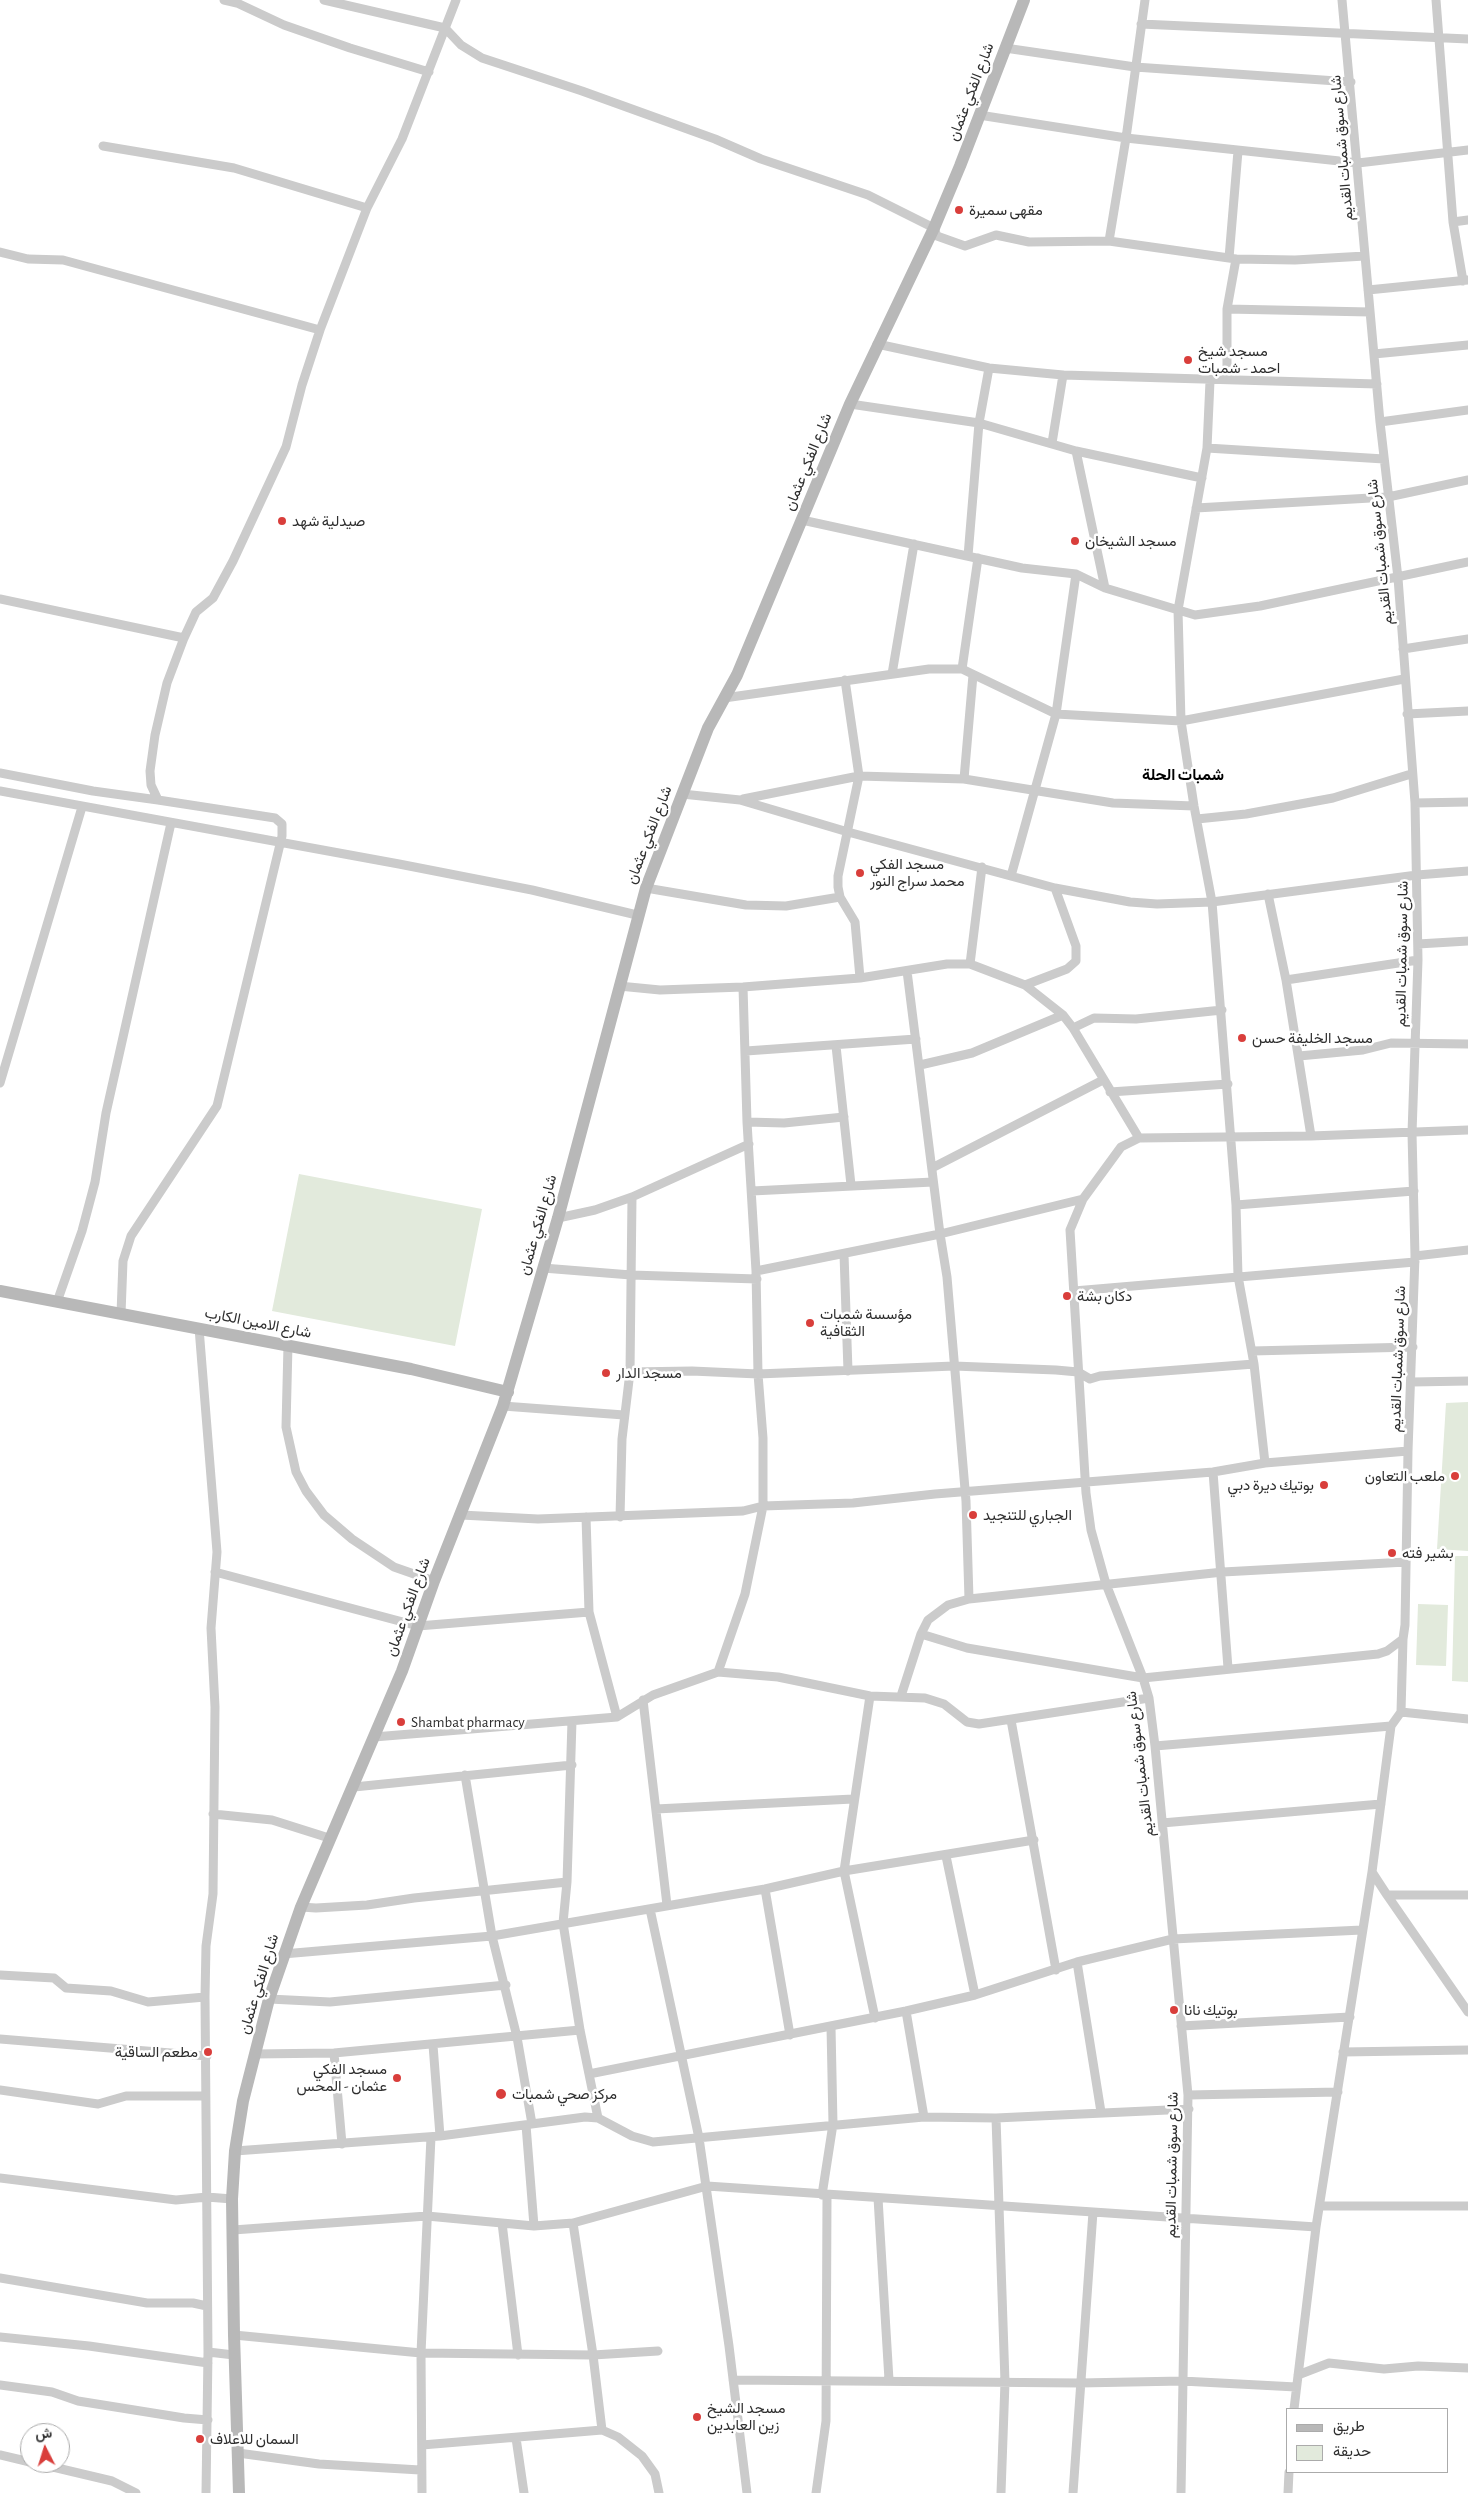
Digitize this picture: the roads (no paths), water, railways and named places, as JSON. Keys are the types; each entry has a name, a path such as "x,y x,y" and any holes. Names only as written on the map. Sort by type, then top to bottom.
{"street":[{"path":"224,0 238,3 284,25 350,48 429,72"},
{"path":"324,0 445,28 461,45 482,58 582,91 715,139 761,159 868,195 934,228 937,236 965,246 996,235 1029,242 1109,241 1232,259 1296,260 1365,256"},
{"path":"158,800 151,785 150,771 155,735 168,683 184,638 196,612 213,598 259,509 286,446 302,385 320,330 367,208 402,139 456,0"},
{"name":"شارع الفكي عثمان","path":"239,2493 234,2355 232,2199 235,2151 243,2101 269,1999 283,1954 329,1838 354,1787 402,1671 434,1581 508,1392 558,1218 637,915 646,888 708,728 750,643 877,344 934,228 1024,0"},
{"path":"1109,241 1126,138 1144,0"},
{"name":"شارع سوق شمبات القديم","path":"1181,2493 1185,2218 1189,2109 1155,1746 1149,1698 1143,1678 1378,1654 1387,1651 1403,1639 1415,1259 1412,1133 1418,944 1415,803 1411,774 1398,578 1380,422 1351,82 1344,34 1342,0"},
{"path":"1368,290 1466,281 1453,222 1436,0"},
{"path":"1141,24 1468,39"},
{"path":"1005,48 1136,67 1351,82"},
{"path":"980,115 1126,138 1358,163 1468,150"},
{"path":"103,146 234,168 367,208"},
{"path":"1227,379 1227,309 1232,259 1238,150"},
{"path":"1453,222 1468,220"},
{"path":"0,252 28,259 64,260 320,330"},
{"path":"1227,309 1370,312"},
{"path":"877,344 989,368 1062,374 1210,381 1227,379 1377,384"},
{"path":"1374,354 1468,345"},
{"path":"968,556 979,423 989,368"},
{"path":"1052,443 1062,374"},
{"path":"1210,381 1207,448 1178,610 1181,721 1194,806 1212,902 1232,1138 1238,1276 1254,1364 1265,1463"},
{"path":"850,404 979,423 1076,451 1202,478"},
{"path":"1380,422 1468,410"},
{"path":"1207,448 1384,459"},
{"path":"1076,451 1105,588"},
{"path":"1196,508 1388,497 1468,480"},
{"path":"802,520 1022,568 1076,574 1105,588 1195,615 1260,606 1468,562"},
{"path":"892,674 914,544"},
{"path":"962,669 978,558"},
{"path":"1011,876 1056,714 1076,574"},
{"path":"0,599 184,638"},
{"path":"1403,649 1468,639"},
{"path":"724,698 929,669 962,669 1056,714 1181,721 1404,679"},
{"path":"964,779 972,675"},
{"path":"844,680 859,776 838,876 840,897 855,922 860,978"},
{"path":"1407,714 1468,711"},
{"path":"0,773 93,792 275,818 282,824 280,842 217,1106 131,1236 123,1261 121,1314"},
{"path":"1197,819 1246,814 1340,796 1411,774"},
{"path":"740,800 859,776 964,779 1113,803 1194,806"},
{"path":"0,791 532,890 637,915"},
{"path":"682,794 740,800 848,832 1055,888 1130,902 1157,904 1212,902 1468,870"},
{"path":"1415,803 1468,802"},
{"path":"0,1083 82,807"},
{"path":"57,1302 82,1231 94,1182 106,1112 171,823"},
{"path":"970,964 982,867"},
{"path":"646,888 746,905 786,906 840,897"},
{"path":"1025,985 1067,969 1076,961 1076,946 1055,888"},
{"path":"1268,894 1286,980 1311,1136"},
{"path":"1418,944 1468,941"},
{"path":"1286,980 1418,960"},
{"path":"619,986 660,990 743,987 860,978 947,964 970,964 1025,985 1063,1015 1073,1028 1139,1138"},
{"path":"907,970 933,1182 947,1277 966,1491 968,1599"},
{"path":"718,1672 745,1594 763,1506 763,1438 758,1374 756,1275 747,1122 743,987"},
{"path":"1073,1028 1094,1018 1136,1019 1222,1010"},
{"path":"920,1065 972,1053 1063,1015"},
{"path":"746,1051 916,1039"},
{"path":"1299,1056 1363,1050 1385,1044 1414,1042 1432,1045 1468,1044"},
{"path":"836,1046 851,1185"},
{"path":"932,1168 1103,1080"},
{"path":"1110,1092 1228,1084"},
{"path":"747,1122 784,1123 844,1117"},
{"path":"1143,1678 1106,1584 1091,1530 1085,1483 1070,1230 1084,1200 1121,1147 1139,1138 1232,1138 1468,1130"},
{"path":"558,1218 595,1210 632,1198 749,1144"},
{"path":"752,1191 933,1182"},
{"path":"1236,1205 1414,1191"},
{"path":"620,1516 620,1472 624,1415 630,1372 632,1198"},
{"path":"543,1268 631,1275 756,1275 1084,1200"},
{"path":"1074,1291 1415,1259 1468,1250"},
{"path":"844,1254 848,1370"},
{"name":"شارع الامين الكارب","path":"0,1291 411,1369 508,1392"},
{"path":"199,1328 216,1526 211,1628 215,1698 212,1814 213,1894 206,1946 205,1997 208,2306 206,2493"},
{"path":"288,1345 286,1428 296,1472 306,1492 324,1515 352,1539 394,1567 434,1581"},
{"path":"1252,1351 1413,1346"},
{"path":"630,1372 692,1371 758,1374 954,1366 1078,1372 1090,1378 1254,1364"},
{"path":"1412,1382 1468,1381"},
{"path":"503,1406 624,1415"},
{"path":"461,1515 586,1518 743,1511 763,1506 853,1503 966,1491 1213,1472 1265,1463 1408,1451"},
{"path":"1213,1472 1228,1668"},
{"path":"586,1518 589,1612 617,1717"},
{"path":"901,1696 921,1634 928,1620 948,1605 968,1599 1222,1572 1406,1562"},
{"path":"215,1572 418,1626 589,1612"},
{"path":"921,1634 967,1648 1143,1678"},
{"path":"1294,2408 1316,2227 1372,1872 1391,1726 1401,1712 1403,1639"},
{"path":"374,1737 617,1717 642,1700 718,1672 778,1677 870,1696 925,1698 944,1704 970,1723 1011,1720 1149,1698"},
{"path":"870,1696 853,1799 844,1871 875,2018"},
{"path":"642,1700 667,1905"},
{"path":"1401,1712 1468,1719"},
{"path":"1011,1720 1056,1970"},
{"path":"572,1721 567,1882 563,1923 580,2030 598,2118"},
{"path":"1155,1746 1391,1726"},
{"path":"354,1787 572,1765"},
{"path":"465,1775 492,1936 506,1985 517,2037 529,2124 534,2226"},
{"path":"656,1809 853,1799"},
{"path":"1162,1823 1381,1804"},
{"path":"212,1814 272,1820 329,1838"},
{"path":"283,1954 492,1936 764,1889 844,1871 946,1856 1034,1840"},
{"path":"946,1856 975,1994"},
{"path":"1372,1872 1468,2012"},
{"path":"301,1906 316,1908 367,1905 567,1882"},
{"path":"764,1889 790,2035"},
{"path":"1387,1895 1468,1895"},
{"path":"650,1909 682,2054 707,2186 747,2493"},
{"path":"589,2074 906,2011 975,1994 1056,1970 1076,1962 1173,1939 1362,1930"},
{"path":"1076,1962 1101,2112"},
{"path":"0,1975 54,1978 66,1988 111,1991 148,2002 205,1997"},
{"path":"269,1999 330,2002 506,1985"},
{"path":"906,2011 924,2117"},
{"path":"1181,2026 1350,2017"},
{"path":"816,2493 826,2421 825,2196 833,2124 831,2027"},
{"path":"255,2054 334,2053 580,2030"},
{"path":"0,2039 207,2056"},
{"path":"422,2493 420,2470 422,2445 421,2353 427,2216 436,2137 433,2045"},
{"path":"1343,2052 1468,2050"},
{"path":"334,2053 342,2144"},
{"path":"0,2090 98,2104 126,2096 205,2096"},
{"path":"1188,2095 1338,2092"},
{"path":"235,2151 436,2137 585,2117 598,2118 641,2140 653,2142 924,2117 996,2118 1189,2109"},
{"path":"996,2118 1005,2382 1001,2493"},
{"path":"0,2178 176,2200 207,2197 232,2199"},
{"path":"233,2230 427,2216 534,2226 573,2224 707,2186 825,2196 1000,2205 1316,2227"},
{"path":"878,2198 889,2380"},
{"path":"1320,2206 1468,2206"},
{"path":"1074,2493 1093,2212"},
{"path":"502,2223 518,2355"},
{"path":"573,2224 594,2355 602,2430"},
{"path":"0,2278 148,2303 193,2303 208,2306"},
{"path":"234,2335 421,2353 594,2355 658,2351"},
{"path":"0,2337 89,2346 208,2363"},
{"path":"208,2352 234,2355"},
{"path":"1298,2375 1329,2363 1384,2369 1418,2366 1468,2368"},
{"path":"733,2380 826,2379 1080,2383 1182,2381 1296,2387"},
{"path":"0,2385 52,2392 97,2405 208,2420"},
{"path":"422,2445 602,2430 618,2437 642,2456 655,2474 659,2493"},
{"path":"516,2438 524,2493"},
{"path":"238,2453 319,2464 420,2470"},
{"path":"0,2455 20,2460"},
{"path":"70,2471 112,2481 136,2493"},
{"path":"1288,2493 1289,2473"}],"place":[{"name":"مقهى سميرة","path":"959,210"},
{"name":"مسجد شيخ احمد - شمبات","path":"1188,360"},
{"name":"صيدلية شهد","path":"282,521"},
{"name":"مسجد الشيخان","path":"1075,541"},
{"name":"مسجد الفكي محمد سراج النور","path":"860,873"},
{"name":"مسجد الخليفة حسن","path":"1242,1038"},
{"name":"دكان بشة","path":"1067,1296"},
{"name":"مؤسسة شمبات الثقافية","path":"810,1323"},
{"name":"مسجد الدار","path":"606,1373"},
{"name":"ملعب التعاون","path":"1455,1476"},
{"name":"بوتيك ديرة دبي","path":"1324,1485"},
{"name":"الجباري للتنجيد","path":"973,1515"},
{"name":"بشير فته","path":"1392,1553"},
{"name":"Shambat pharmacy","path":"401,1722"},
{"name":"بوتيك نانا","path":"1174,2010"},
{"name":"مطعم الساقية","path":"208,2052"},
{"name":"مسجد الفكي عثمان - المحس","path":"397,2078"},
{"name":"مركز صحي شمبات","path":"501,2094"},
{"name":"مسجد الشيخ زين العابدين","path":"697,2417"},
{"name":"السمان للاعلاف","path":"200,2439"}],"district":[{"name":"شمبات الحلة","path":"1183,775"}]}
